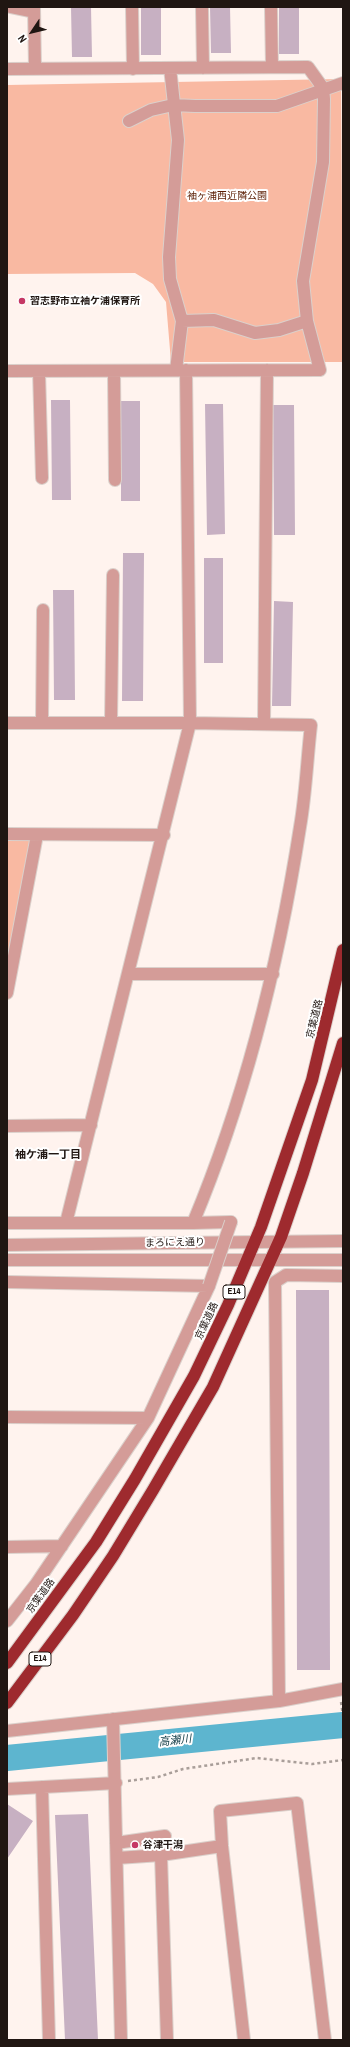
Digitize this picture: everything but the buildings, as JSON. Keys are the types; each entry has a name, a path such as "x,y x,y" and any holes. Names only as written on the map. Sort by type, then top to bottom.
{"highway":[{"name":"京葉道路","path":"7,1663 96,1542 147,1458 194,1376 255,1242 312,1080 343,950"},
{"name":"E14","path":"7,1703 72,1615 113,1556 213,1387 279,1242 303,1173 343,1043"}],"street":[{"path":"10,7 34,9 35,69"},
{"path":"132,7 133,68"},
{"path":"202,7 203,68"},
{"path":"271,7 272,67"},
{"path":"7,69 308,67 323,88 325,134 323,162 303,281 307,321 320,370 7,371"},
{"path":"66,1223 164,835 190,723 182,321 170,279 169,257 178,140 170,68"},
{"path":"129,120 151,110 173,105 277,106 323,88 343,83"},
{"path":"182,321 214,320 255,332 280,330 307,321"},
{"path":"264,724 267,370"},
{"path":"39,371 42,478"},
{"path":"114,371 115,480"},
{"path":"111,723 113,576"},
{"path":"42,723 43,610"},
{"path":"7,723 190,723 310,725 301,826 273,974 259,1031 211,1180 193,1223"},
{"path":"7,834 164,835"},
{"path":"7,993 37,835"},
{"path":"128,974 273,974"},
{"path":"7,1126 91,1125"},
{"path":"7,1223 231,1222 209,1286 148,1418 36,1584 7,1621"},
{"name":"まろにえ通り","path":"7,1245 343,1241"},
{"name":"まろにえ通り","path":"7,1260 343,1260"},
{"path":"279,1701 275,1282 286,1275 343,1276"},
{"path":"7,1282 209,1286"},
{"path":"7,1417 148,1418"},
{"path":"7,1547 62,1546"},
{"path":"7,1731 113,1723 279,1701 342,1695"},
{"path":"113,1723 116,1783 121,2040"},
{"path":"7,1789 116,1783"},
{"path":"42,1787 50,2040"},
{"path":"244,2040 222,1846 220,1811 297,1804 325,2040"},
{"path":"116,1843 165,1836"},
{"path":"117,1858 161,1855 222,1846"},
{"path":"161,1855 168,2040"}],"path":[{"path":"342,1695 343,1716"},
{"path":"116,1783 158,1777 183,1769 257,1758 312,1764 343,1760"}],"green space":[{"name":"袖ヶ浦西近隣公園","path":"341,79 343,362 171,362 166,302 153,284 135,273 7,274 7,85"},
{"path":"7,841 32,841 7,965"}],"waterway":[{"name":"高瀬川","path":"7,1758 343,1725"}],"place":[{"name":"習志野市立袖ケ浦保育所","path":"22,301"},
{"name":"谷津干潟","path":"135,1845"}],"district":[{"name":"袖ケ浦一丁目","path":"48,1155"}]}
